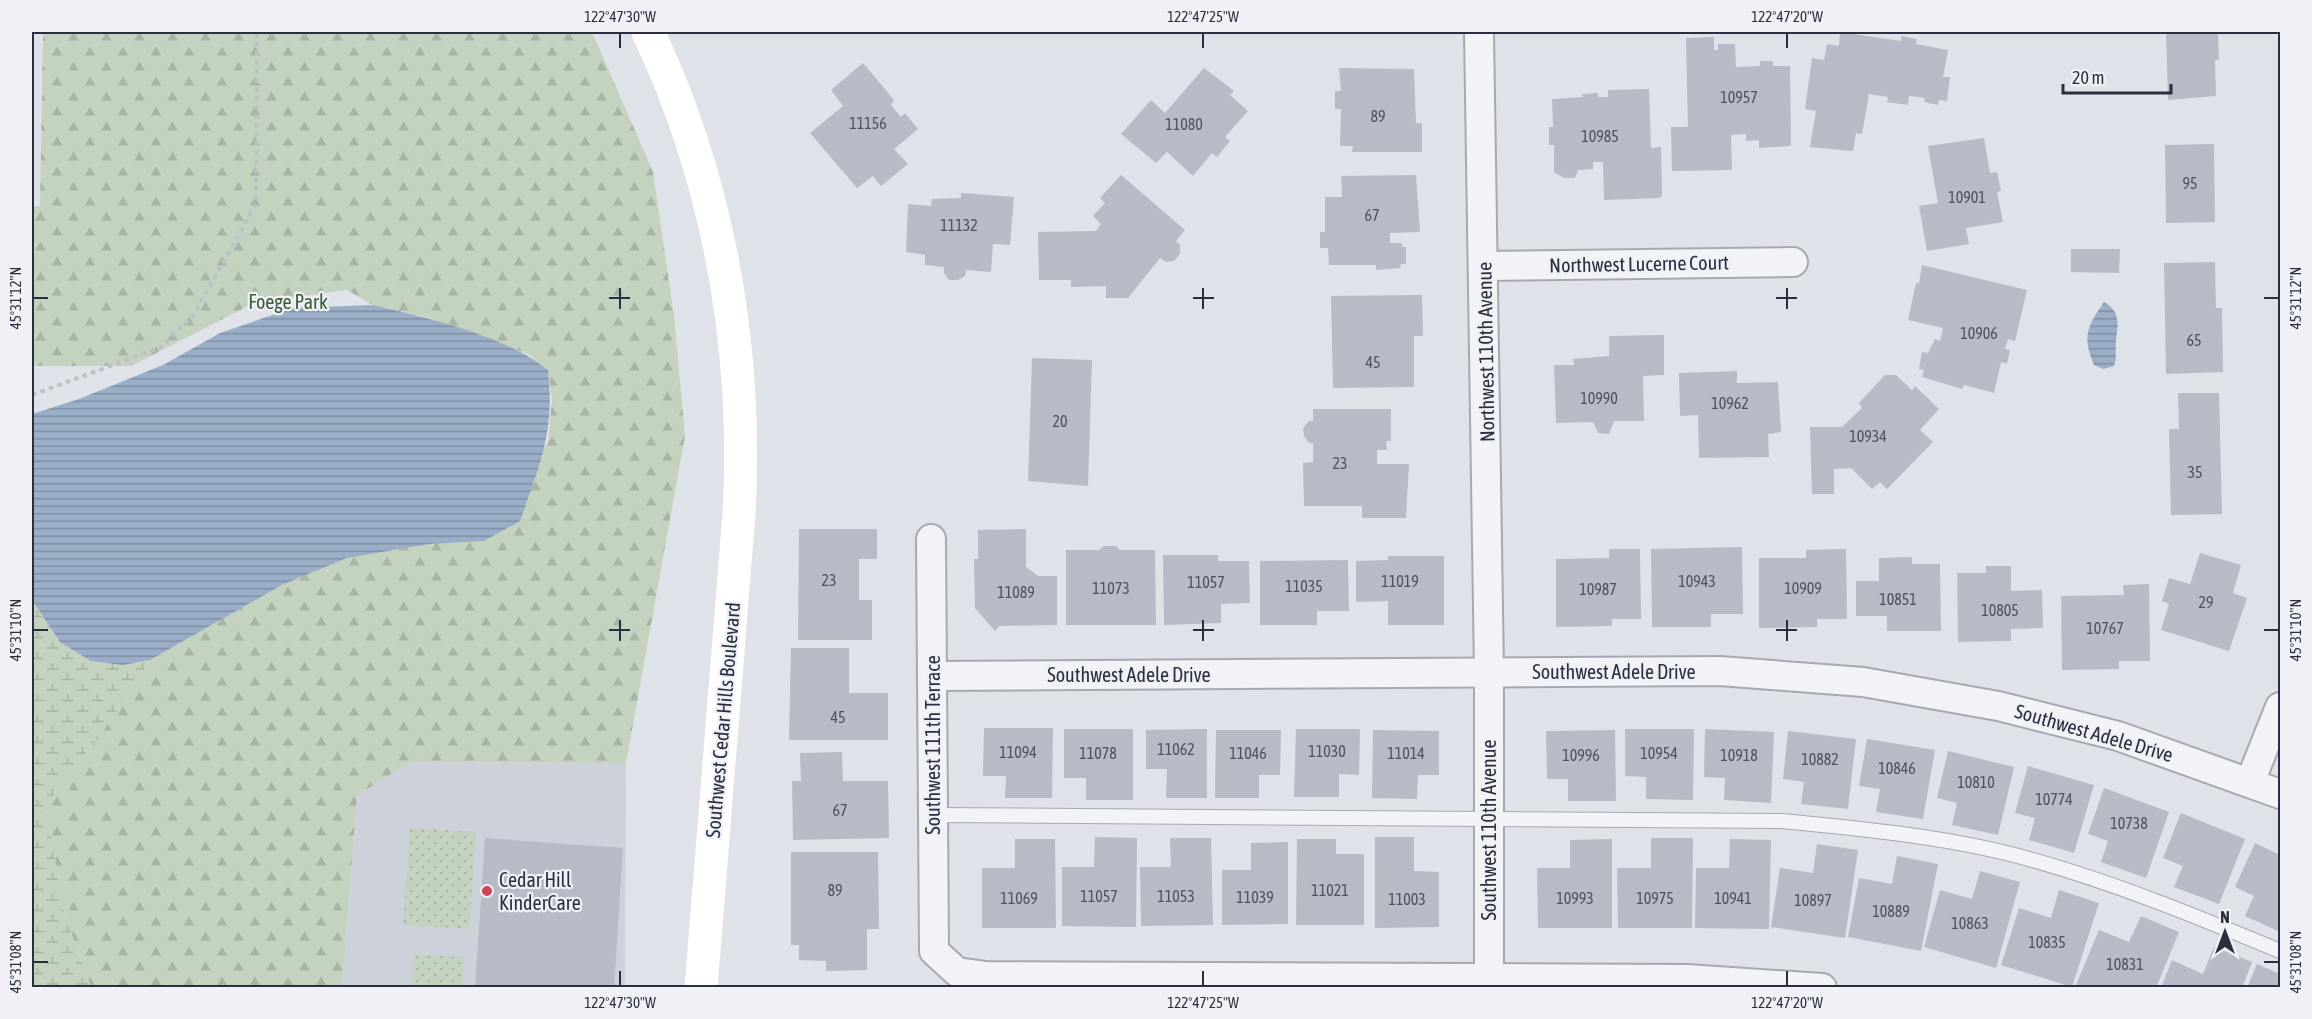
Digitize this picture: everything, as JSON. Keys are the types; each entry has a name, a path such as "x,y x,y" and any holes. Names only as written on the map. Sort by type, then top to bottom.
{"main road":[{"name":"Southwest Cedar Hills Boulevard","path":"648,32 667,71 695,152 723,262 740,388 742,453 701,987"}],"street":[{"name":"Northwest 110th Avenue","path":"1479,32 1485,266 1489,672"},
{"name":"Northwest Lucerne Court","path":"1485,266 1793,262"},
{"name":"Southwest 111th Terrace","path":"931,539 934,951 957,972 986,976 1489,983"},
{"name":"Southwest Adele Drive","path":"932,676 1720,671 1863,682 1998,706 2107,733 2280,794"},
{"name":"Southwest 110th Avenue","path":"1489,672 1489,983"},
{"path":"2250,782 2280,707"},
{"path":"1489,983 1687,979 1821,987"}],"lane":[{"path":"933,815 1782,820 1901,834 2028,858 2141,896 2280,951"}],"path":[{"path":"32,395 161,347 193,316 256,204 257,32"}],"shaded area":[{"name":"Cedar Hill KinderCare","path":"411,762 626,763 625,987 342,988 357,795"}],"green space":[{"path":"43,32 592,32 653,172 674,316 685,436 626,763 411,762 357,795 342,987 91,987 65,916 46,809 63,779 97,740 150,660 282,585 347,558 429,544 484,541 548,442 552,399 548,370 528,354 429,318 373,305 347,290 254,303 131,366 32,366 32,207 40,206"},
{"path":"32,600 60,642 123,665 150,660 97,740 63,779 46,809 65,916 91,987 32,987"},
{"path":"410,828 476,832 469,929 403,925"},
{"path":"414,954 464,957 462,987 411,987"}],"water":[{"path":"2104,302 2116,314 2118,324 2114,366 2103,369 2094,365 2087,339 2090,325"},
{"path":"373,305 488,337 530,358 548,370 549,412 544,447 520,521 484,541 429,544 347,558 282,585 150,660 123,665 91,661 60,642 32,600 32,414 79,399 163,365 220,333 293,308"}],"building":[{"path":"1840,32 1901,41 1901,36 1917,39 1916,44 1948,50 1943,77 1950,77 1947,101 1939,100 1938,105 1924,102 1925,98 1909,96 1908,105 1887,102 1888,97 1869,94 1862,134 1856,133 1853,151 1810,147 1816,111 1805,109 1812,58 1824,60 1827,44 1839,46"},
{"path":"2166,32 2218,32 2219,60 2215,60 2216,96 2168,100"},
{"path":"1714,37 1714,50 1718,50 1718,44 1735,44 1736,67 1760,66 1760,61 1773,61 1773,66 1790,66 1791,146 1759,148 1759,140 1746,141 1746,134 1731,135 1732,170 1672,171 1671,127 1688,127 1686,38"},
{"path":"863,63 894,100 891,105 901,117 905,113 918,129 894,149 908,164 881,186 873,176 857,188 810,133 843,106 831,90"},
{"path":"1204,68 1234,91 1230,95 1248,111 1225,137 1230,141 1217,157 1212,153 1193,176 1167,152 1156,163 1121,134 1151,100 1165,113"},
{"path":"1339,68 1414,69 1416,123 1422,123 1422,152 1352,152 1353,146 1340,146 1341,109 1335,109 1335,91 1341,91"},
{"path":"1649,89 1651,148 1661,147 1662,196 1604,200 1603,162 1593,162 1593,169 1578,170 1575,178 1564,178 1554,172 1554,145 1549,145 1549,127 1553,127 1552,99 1583,97 1582,94 1598,93 1598,97 1608,97 1608,90"},
{"path":"1984,138 1990,173 1997,172 2001,191 1997,192 2003,222 1966,228 1969,244 1927,251 1919,206 1938,203 1928,146"},
{"path":"2214,144 2215,222 2166,223 2165,145"},
{"path":"1121,175 1185,230 1176,241 1180,245 1180,254 1174,261 1166,262 1160,258 1128,298 1106,298 1106,286 1071,287 1071,280 1039,280 1038,232 1096,231 1101,224 1093,216 1105,203 1100,198"},
{"path":"1416,175 1420,232 1390,233 1390,243 1402,243 1402,247 1406,247 1406,264 1401,264 1400,268 1376,270 1376,265 1329,265 1328,248 1320,248 1320,232 1325,232 1325,197 1342,197 1341,176"},
{"path":"961,193 1014,197 1010,245 993,244 991,272 966,270 965,276 958,280 949,280 944,273 944,267 925,265 925,255 906,252 908,204 931,206 932,199 961,198"},
{"path":"2071,249 2120,249 2119,273 2071,272"},
{"path":"2215,262 2216,308 2222,308 2223,372 2166,374 2164,263"},
{"path":"1922,265 2027,290 2015,341 2008,339 2005,349 2010,350 2007,364 2001,362 1994,393 1964,385 1962,389 1922,377 1924,370 1919,369 1922,352 1928,353 1935,339 1940,341 1943,328 1908,320"},
{"path":"1422,295 1423,336 1414,336 1414,387 1333,388 1331,296"},
{"path":"1664,335 1664,375 1643,376 1644,421 1614,421 1609,434 1598,433 1593,422 1556,423 1554,365 1574,365 1573,359 1609,356 1609,336"},
{"path":"1032,358 1092,360 1088,486 1028,481"},
{"path":"1737,371 1737,383 1778,382 1781,432 1768,434 1769,457 1699,458 1698,415 1680,416 1679,373"},
{"path":"1885,375 1896,375 1912,390 1915,386 1939,409 1920,430 1933,442 1887,489 1880,482 1872,489 1851,468 1834,469 1834,494 1812,494 1810,427 1842,427 1862,408 1859,403"},
{"path":"2178,393 2219,393 2222,514 2171,515 2169,429 2179,429"},
{"path":"1313,409 1391,409 1391,441 1386,441 1387,450 1377,450 1377,464 1409,464 1406,518 1362,518 1362,506 1304,506 1303,463 1313,462 1313,443 1309,443 1304,436 1303,428 1309,421 1313,421"},
{"path":"799,529 877,529 877,559 859,559 859,600 872,600 872,640 798,640"},
{"path":"1026,529 1026,567 1038,576 1057,576 1057,625 999,626 995,631 975,608 974,559 978,559 978,530"},
{"path":"1104,546 1116,546 1120,550 1155,550 1156,625 1066,625 1066,550 1099,550"},
{"path":"1742,547 1743,614 1711,614 1711,627 1652,627 1651,549"},
{"path":"1609,549 1640,549 1641,619 1612,619 1612,626 1556,627 1556,559 1609,558"},
{"path":"1846,549 1847,619 1817,619 1817,627 1759,628 1759,558 1806,558 1806,550"},
{"path":"2200,553 2241,565 2233,593 2247,598 2229,651 2161,630 2169,604 2162,601 2169,578 2190,584"},
{"path":"1163,555 1218,555 1218,561 1249,561 1250,603 1221,604 1221,623 1164,625"},
{"path":"1388,556 1444,556 1444,625 1388,625 1388,601 1356,602 1356,561 1388,560"},
{"path":"1912,557 1912,564 1940,564 1941,631 1887,631 1887,616 1856,616 1856,581 1879,581 1879,558"},
{"path":"1348,560 1349,611 1317,611 1317,625 1260,625 1260,561"},
{"path":"1986,566 2011,566 2011,591 2042,590 2043,628 2011,629 2011,641 1958,642 1957,573 1986,573"},
{"path":"2149,584 2150,661 2119,661 2119,669 2062,670 2061,596 2124,595 2123,585"},
{"path":"791,648 849,648 849,693 888,693 888,740 789,740"},
{"path":"984,728 1053,728 1052,798 1005,798 1006,776 983,776"},
{"path":"1064,729 1133,729 1133,800 1086,800 1086,778 1064,778"},
{"path":"1207,729 1207,798 1166,798 1167,769 1146,769 1146,730"},
{"path":"1296,729 1360,729 1359,775 1339,774 1339,797 1294,797"},
{"path":"1625,729 1694,729 1693,800 1646,799 1646,777 1625,776"},
{"path":"1705,729 1774,732 1771,803 1724,800 1725,778 1704,777"},
{"path":"1216,730 1281,730 1280,775 1259,775 1259,798 1215,798"},
{"path":"1373,730 1439,731 1439,775 1418,775 1417,799 1372,798"},
{"path":"1615,730 1616,801 1568,801 1568,779 1547,779 1546,731"},
{"path":"1788,731 1856,739 1848,809 1801,804 1804,782 1783,779"},
{"path":"1867,739 1935,750 1923,819 1876,812 1880,789 1859,786"},
{"path":"1948,751 2014,767 1998,835 1952,825 1957,803 1937,798"},
{"path":"842,752 843,781 888,781 889,838 793,840 792,781 801,781 800,753"},
{"path":"2028,766 2094,785 2074,853 2029,840 2035,818 2015,813"},
{"path":"2104,788 2169,812 2146,878 2101,862 2108,841 2088,834"},
{"path":"2181,813 2245,839 2219,904 2174,887 2183,866 2163,858"},
{"path":"1095,837 1137,838 1136,927 1062,926 1062,867 1094,867"},
{"path":"1375,837 1414,837 1414,871 1439,872 1439,927 1375,928"},
{"path":"485,838 623,848 614,988 475,988"},
{"path":"1170,838 1211,838 1213,925 1141,926 1140,867 1171,867"},
{"path":"1651,838 1693,838 1692,928 1618,928 1617,868 1651,868"},
{"path":"1015,839 1055,839 1056,928 982,928 982,868 1015,868"},
{"path":"1297,839 1336,839 1336,854 1364,854 1364,925 1296,925"},
{"path":"1612,839 1612,928 1538,928 1537,868 1570,868 1570,840"},
{"path":"1730,839 1771,840 1769,929 1695,928 1696,868 1729,868"},
{"path":"1288,842 1288,924 1222,925 1222,870 1251,870 1251,843"},
{"path":"2255,843 2280,855 2280,932 2245,916 2254,896 2235,887"},
{"path":"1817,844 1858,850 1845,938 1771,927 1780,868 1813,873"},
{"path":"791,852 878,852 879,929 867,929 867,970 826,971 826,961 799,960 799,945 791,945"},
{"path":"1897,856 1938,864 1921,951 1848,937 1859,878 1892,884"},
{"path":"1980,871 2020,882 1996,968 1924,947 1940,890 1972,899"},
{"path":"2059,890 2099,903 2072,987 2001,965 2019,908 2051,918"},
{"path":"2141,916 2179,932 2156,988 2082,988 2076,985 2099,930 2129,942"},
{"path":"2214,947 2252,962 2242,988 2161,988 2172,960 2203,974"},
{"path":"2257,964 2280,974 2280,988 2247,988"}],"place":[{"name":"Cedar Hill KinderCare","path":"487,891"}],"park label":[{"name":"Foege Park","path":"288,302"}]}
